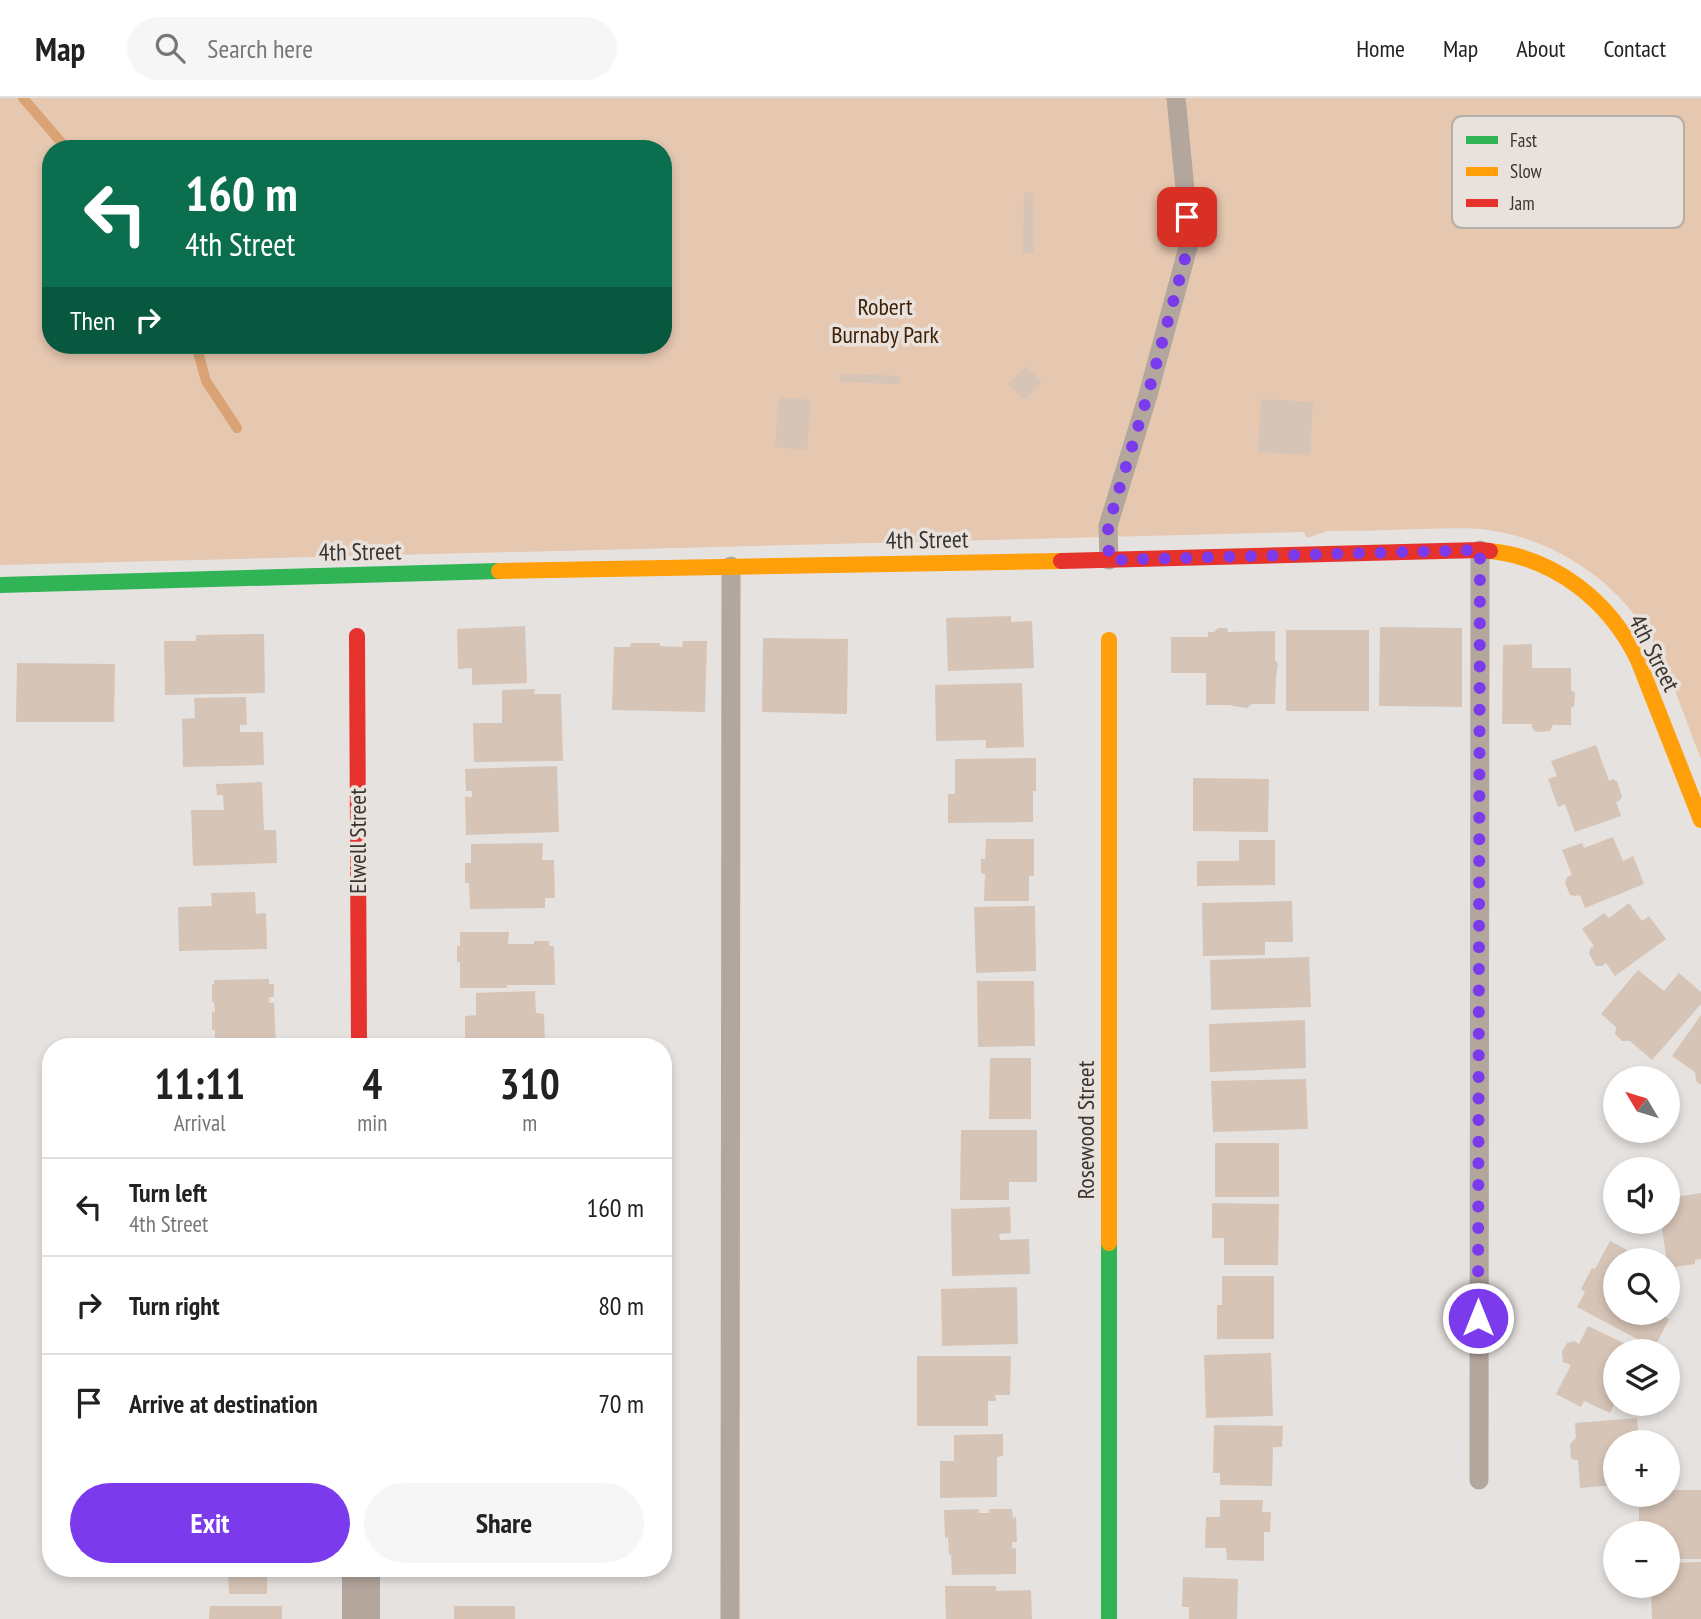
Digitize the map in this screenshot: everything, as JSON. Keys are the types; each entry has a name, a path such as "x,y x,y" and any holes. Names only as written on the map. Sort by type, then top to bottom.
{"street":[{"name":"4th Street","path":"0,585 1480,550 1512,554 1565,576 1611,616 1623,632 1635,654 1701,820"},
{"name":"Elwell Street","path":"357,636 359,1038"},
{"name":"Rosewood Street","path":"1109,640 1109,1619"},
{"path":"361,1577 361,1619"}],"lane":[{"path":"1109,560 1108,526 1190,240 1176,98"},
{"path":"1479,1480 1480,550"},
{"path":"730,1619 731,566"}],"green space":[{"name":"Robert Burnaby Park","path":"0,98 1701,98 1701,759 1657,650 1635,615 1600,580 1559,552 1536,542 1488,530 1454,528 1328,531 1307,538 1304,532 0,565"}],"building":[{"path":"1033,192 1034,253 1023,253 1024,193"},
{"path":"1026,366 1042,382 1025,400 1008,384"},
{"path":"840,374 900,376 899,384 840,382"},
{"path":"779,397 811,400 807,450 775,447"},
{"path":"1261,399 1313,402 1310,455 1258,452"},
{"path":"1011,616 1011,622 1032,621 1034,668 948,671 946,618"},
{"path":"525,626 527,683 472,685 472,668 458,669 457,629"},
{"path":"1380,627 1462,628 1462,707 1379,706"},
{"path":"1218,628 1227,628 1228,632 1275,631 1275,660 1278,663 1275,704 1252,704 1247,708 1206,705 1206,673 1171,673 1171,637 1208,637 1208,632 1214,632"},
{"path":"1286,630 1369,630 1369,711 1286,711"},
{"path":"264,634 265,693 165,695 164,641 196,641 196,635"},
{"path":"763,638 848,639 847,714 762,712"},
{"path":"683,641 707,641 705,712 612,710 614,647 630,647 631,643 660,643 660,646 682,647"},
{"path":"1532,644 1532,668 1571,668 1571,690 1575,693 1574,706 1571,708 1571,725 1553,725 1550,731 1536,732 1532,724 1502,724 1503,645"},
{"path":"17,663 115,664 114,722 16,722"},
{"path":"1022,683 1024,747 986,748 986,740 936,741 935,685"},
{"path":"535,689 534,694 561,694 563,761 474,762 473,723 502,723 502,690"},
{"path":"246,697 247,725 240,725 240,732 263,732 264,765 183,767 182,719 195,718 194,698"},
{"path":"1596,745 1609,781 1617,781 1622,797 1616,802 1621,816 1575,832 1565,804 1558,807 1548,779 1557,776 1551,761"},
{"path":"1036,758 1033,822 948,823 948,794 955,794 955,759"},
{"path":"557,766 559,832 466,835 465,797 472,797 472,791 466,791 465,769"},
{"path":"1193,778 1269,779 1268,832 1193,831"},
{"path":"262,782 264,830 276,830 277,863 193,866 191,810 224,810 223,795 217,795 216,784"},
{"path":"1613,837 1623,861 1633,856 1644,884 1585,908 1580,895 1570,895 1565,883 1567,877 1572,875 1562,850 1582,843 1584,848"},
{"path":"986,839 1034,839 1034,876 1029,876 1029,901 984,901 985,874 981,873 981,859 985,859"},
{"path":"1239,840 1275,840 1275,885 1197,886 1197,861 1239,861"},
{"path":"543,843 542,860 554,860 555,898 545,898 545,908 470,909 469,883 465,883 465,863 471,863 471,844"},
{"path":"255,892 256,914 266,913 267,949 179,951 178,907 212,906 211,893"},
{"path":"1292,901 1293,942 1265,942 1265,955 1203,956 1202,903"},
{"path":"1629,903 1642,921 1649,916 1666,939 1615,976 1606,963 1596,966 1589,954 1594,946 1582,929 1604,913 1609,918"},
{"path":"1035,906 1036,971 976,973 974,907"},
{"path":"460,932 509,932 508,944 549,941 549,946 554,946 555,985 460,988 457,946 460,946"},
{"path":"1309,957 1311,1007 1211,1010 1210,960"},
{"path":"1638,970 1664,991 1679,973 1701,992 1701,1004 1652,1060 1630,1041 1622,1041 1615,1034 1616,1027 1601,1014"},
{"path":"269,979 269,984 274,984 274,997 269,997 269,1003 274,1003 276,1038 215,1038 215,1030 212,1030 212,1011 215,1012 212,1002 214,980"},
{"path":"977,981 1034,981 1035,1046 978,1047"},
{"path":"535,991 536,1013 544,1014 545,1038 465,1038 465,1016 476,1015 476,993"},
{"path":"1701,1015 1701,1085 1696,1081 1695,1072 1672,1056"},
{"path":"1305,1020 1306,1068 1210,1072 1209,1024"},
{"path":"990,1058 1031,1058 1031,1119 989,1119"},
{"path":"1306,1079 1308,1129 1213,1132 1211,1081"},
{"path":"961,1130 1037,1130 1037,1182 1009,1182 1009,1200 960,1200"},
{"path":"1215,1143 1279,1143 1279,1197 1215,1197"},
{"path":"1701,1193 1701,1259 1695,1260 1695,1264 1680,1266 1680,1248 1665,1248 1663,1234 1680,1234 1680,1196"},
{"path":"1212,1203 1279,1204 1278,1265 1224,1265 1224,1238 1212,1238"},
{"path":"1010,1207 1011,1233 999,1234 1000,1240 1029,1239 1030,1274 952,1276 951,1209"},
{"path":"1610,1241 1623,1248 1606,1248"},
{"path":"1603,1254 1603,1321 1577,1307 1585,1292 1581,1289 1592,1268 1595,1269"},
{"path":"1222,1276 1274,1276 1274,1339 1217,1339 1217,1305 1222,1305"},
{"path":"1017,1287 1018,1344 942,1346 941,1289"},
{"path":"1611,1325 1666,1325 1659,1339 1637,1339"},
{"path":"1588,1326 1615,1339 1603,1339 1603,1410 1584,1401 1581,1407 1556,1394 1571,1365 1563,1362 1562,1352 1567,1343 1574,1341 1579,1344"},
{"path":"1271,1353 1273,1416 1206,1418 1204,1355"},
{"path":"917,1356 1011,1356 1010,1395 995,1395 996,1401 988,1401 988,1426 917,1426"},
{"path":"1637,1418 1638,1430 1603,1430 1603,1486 1580,1488 1578,1460 1571,1458 1570,1444 1576,1438 1575,1423"},
{"path":"1214,1425 1283,1426 1282,1447 1273,1447 1272,1486 1220,1485 1220,1473 1213,1473"},
{"path":"1003,1434 1003,1456 997,1457 997,1497 940,1498 940,1461 954,1461 954,1435"},
{"path":"1680,1490 1701,1490 1701,1559 1680,1559 1680,1521 1639,1521 1639,1507 1680,1507"},
{"path":"1220,1500 1263,1500 1262,1512 1271,1512 1270,1532 1264,1532 1264,1561 1227,1560 1226,1548 1205,1548 1206,1517 1220,1517"},
{"path":"979,1509 979,1513 989,1513 989,1509 1012,1509 1013,1518 1016,1517 1017,1542 1012,1542 1012,1549 1016,1548 1016,1574 952,1575 948,1537 945,1538 944,1510"},
{"path":"1701,1562 1701,1619 1652,1619 1651,1598 1680,1598 1680,1563"},
{"path":"228,1577 267,1577 267,1594 229,1594"},
{"path":"1183,1577 1238,1579 1237,1619 1189,1619 1189,1607 1182,1607"},
{"path":"945,1586 996,1586 996,1591 1031,1590 1032,1619 946,1619"},
{"path":"210,1606 282,1606 282,1619 209,1619"},
{"path":"454,1606 515,1606 515,1619 454,1619"}],"waterway":[{"path":"23,98 59,140"},
{"path":"198,354 206,381 237,428"}],"traffic: fast":[{"path":"0,585 499,571"},
{"path":"1109,1243 1109,1619"}],"traffic: slow":[{"path":"1490,551 1514,555 1558,573 1578,586 1612,619 1638,660 1701,820"},
{"path":"499,571 1061,561"},
{"path":"1109,640 1109,1243"}],"traffic: jam":[{"path":"1061,561 1490,551"},
{"path":"357,636 359,1038"}],"route":[{"path":"1187,217 1190,240 1108,526 1109,560 1480,550 1478,1318"}]}
